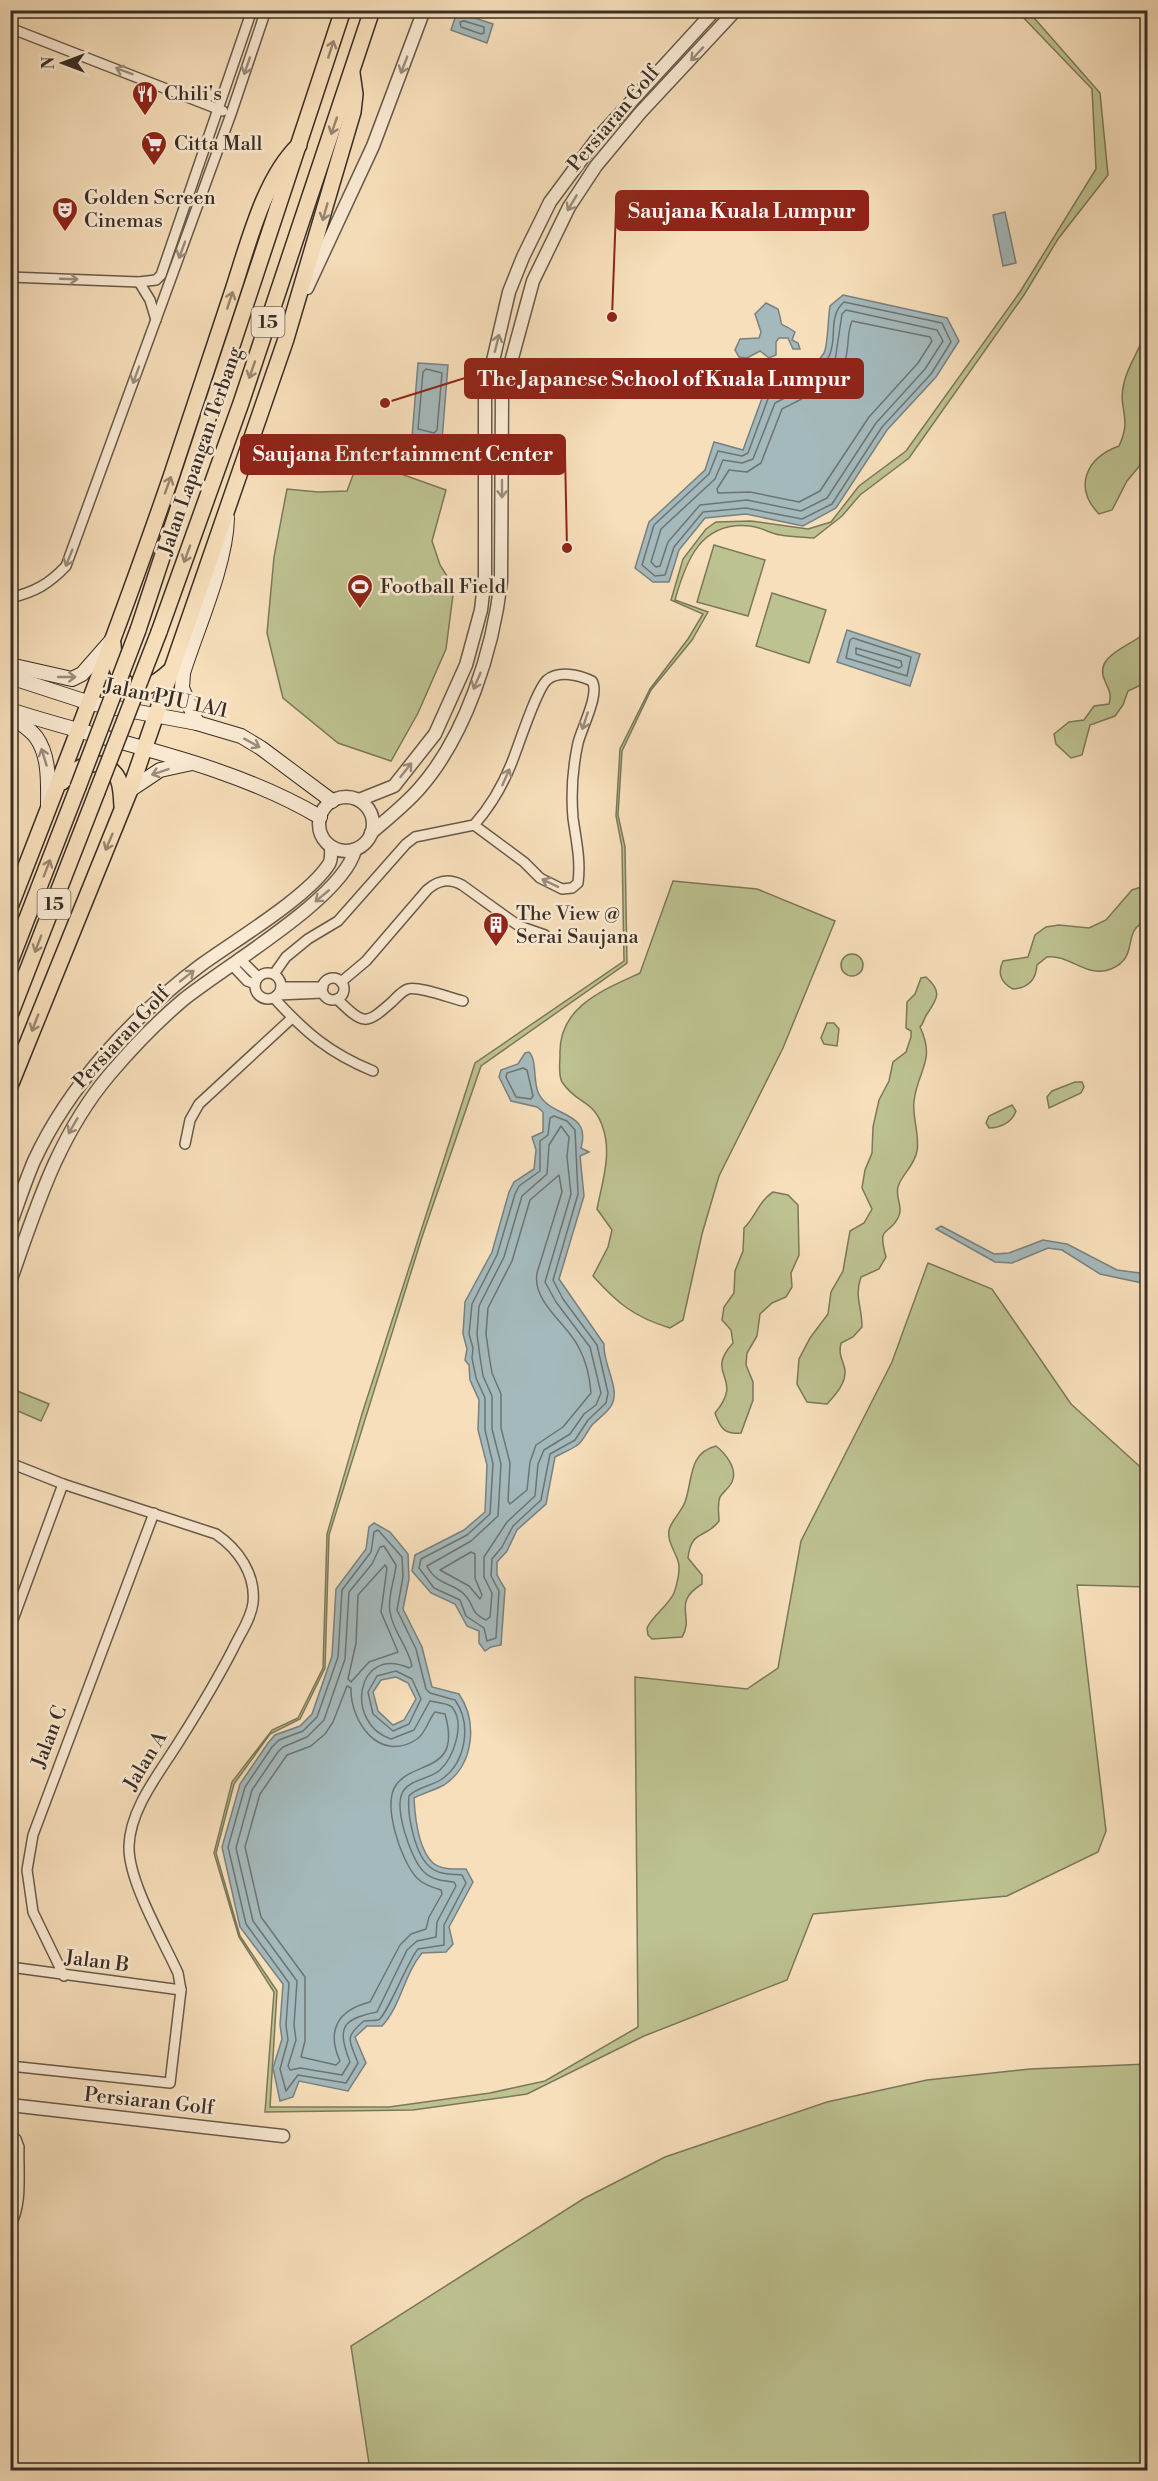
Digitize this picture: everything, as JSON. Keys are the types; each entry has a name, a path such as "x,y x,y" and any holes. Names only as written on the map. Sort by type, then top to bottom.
{"main road":[{"name":"Jalan Lapangan Terbang","path":"10,962 138,630 343,10"},
{"name":"Jalan Lapangan Terbang","path":"10,1015 159,632 245,392 372,10"},
{"path":"10,1086 130,790 286,339 352,112 355,94 352,73"},
{"path":"10,907 90,703 170,478 251,238 277,173 285,158 299,145"},
{"path":"197,723 182,688 183,673 219,561 226,534 227,510"},
{"path":"10,665 72,679 82,674 112,639"},
{"path":"112,639 115,669 119,678 126,684 137,686 156,683 172,669"},
{"name":"Jalan PJU 1A/1","path":"10,677 90,703 197,723 241,736 261,748 332,801"},
{"path":"10,710 79,732 194,762 291,800 320,817"},
{"path":"10,716 36,737 42,750 46,763 48,811"},
{"path":"130,790 160,770 194,762"},
{"path":"57,789 77,766 100,765 116,775 121,788 122,811"}],"street":[{"path":"10,277 139,282 156,280 166,269 252,10"},
{"path":"10,598 32,593 50,583 66,566 231,114 266,10"},
{"path":"286,339 316,268 373,146 424,10"},
{"name":"Persiaran Golf","path":"371,833 419,789 452,742 481,671 497,610 501,581 502,395 527,300 540,264 569,207 596,166 640,112 736,10"},
{"path":"713,13 722,26"},
{"name":"Persiaran Golf","path":"359,800 394,786 435,734 466,664 481,610 485,576 485,394 509,292 523,257 550,202 596,140 713,13"},
{"path":"10,28 231,114"},
{"path":"139,282 150,300 156,320"},
{"path":"274,974 286,957 308,939 338,921 406,844 415,837 474,825 501,787 544,684 550,678 573,675 592,681 595,685 594,696 578,743 574,773 573,817 579,842 578,883 572,888 562,889 540,878 524,862 474,825"},
{"path":"340,798 359,800 372,818 368,840 355,849 339,850 331,847 321,834 320,817 332,801 340,798"},
{"name":"Persiaran Golf","path":"10,1225 34,1161 58,1117 94,1068 150,1007 183,979 310,885 329,865 331,847"},
{"name":"Persiaran Golf","path":"10,1282 44,1182 81,1112 110,1074 182,1001 326,894 348,868 355,849"},
{"path":"341,982 366,961 427,890 439,882 455,881 519,926 545,935"},
{"path":"235,961 257,980 258,995 266,999 277,993 323,990"},
{"path":"257,980 266,973 274,974 279,979 277,993 292,1018 328,1049 373,1071"},
{"path":"323,990 326,981 332,978 341,982 344,992 337,999"},
{"path":"323,990 328,998 337,999 356,1017 364,1020 373,1019 405,990 414,989 463,1001"},
{"path":"185,1144 190,1120 199,1104 292,1018"},
{"path":"94,1068 110,1074"},
{"name":"Jalan A","path":"10,1463 63,1484 216,1534 231,1544 241,1556 253,1594 247,1622 216,1682 141,1803 132,1827 129,1847 136,1881 178,1973 180,1990 170,2083 10,2066"},
{"path":"10,1628 63,1484"},
{"name":"Jalan C","path":"64,1976 33,1912 27,1870 33,1835 154,1513"},
{"name":"Jalan B","path":"10,1967 180,1990"},
{"name":"Persiaran Golf","path":"10,2105 283,2136"},
{"path":"10,2134 16,2139 19,2147 16,2217 10,2226"}],"green space":[{"path":"1017,11 1028,11 1100,93 1108,175 1058,239 1024,295 909,458 860,495 842,516 814,538 777,534 750,526 733,526 719,530 698,546 684,571 675,600 708,612 692,640 651,690 622,751 618,815 625,847 627,963 481,1066 422,1237 329,1535 325,1668 300,1719 270,1734 234,1784 216,1853 240,1936 277,1991 270,2107 389,2107 490,2093 545,2081 638,2027 635,1677 747,1689 778,1668 801,1541 892,1362 928,1263 992,1289 1071,1404 1147,1473 1147,1587 1077,1585 1106,1831 1098,1852 1007,1896 813,1914 787,1980 644,2036 527,2094 413,2110 265,2112 274,1992 239,1937 214,1853 232,1782 272,1730 298,1718 323,1668 327,1534 362,1414 475,1063 624,961 622,847 616,816 620,749 650,689 688,639 703,614 671,600 683,559 706,529 716,522 751,521 808,529 831,522 859,486 906,451 1020,292 1096,169 1092,89"},
{"path":"1147,323 1147,457 1127,481 1112,510 1099,514 1087,494 1085,484 1087,474 1098,458 1119,446 1123,436 1125,420 1122,392"},
{"name":"Football Field","path":"359,459 446,490 432,541 440,565 454,587 446,649 418,713 391,761 338,743 283,698 267,633 274,557 287,489 318,492 347,491"},
{"path":"714,545 765,560 748,616 697,602"},
{"path":"772,593 826,610 809,663 756,646"},
{"path":"1147,614 1147,682 1128,691 1123,705 1115,716 1090,725 1082,755 1071,758 1056,744 1054,734 1069,722 1084,720 1094,706 1109,704 1110,695 1103,673 1104,665 1113,654 1141,636"},
{"path":"673,881 757,889 835,921 783,1048 719,1176 702,1234 683,1320 670,1328 646,1319 627,1308 593,1276 608,1247 612,1230 597,1209 605,1168 606,1138 595,1112 573,1095 562,1082 560,1069 561,1038 566,1024 575,1012 598,994 640,973"},
{"path":"1147,885 1147,921 1134,931 1128,951 1120,964 1111,969 1094,971 1063,959 1047,957 1037,965 1033,979 1027,985 1013,989 1003,981 1000,970 1003,961 1028,957 1035,935 1046,927 1059,925 1089,928 1106,920 1132,890"},
{"path":"852,954 860,957 863,965 860,973 852,976 844,973 841,965 844,957"},
{"path":"926,977 935,987 937,996 920,1027 926,1057 914,1101 917,1151 898,1187 900,1214 883,1235 886,1257 879,1269 861,1277 858,1296 862,1327 853,1337 841,1343 840,1354 845,1370 842,1385 827,1404 807,1402 797,1384 799,1359 810,1338 828,1314 831,1292 843,1271 850,1231 864,1223 872,1209 862,1188 865,1170 872,1153 873,1127 879,1100 889,1081 893,1062 906,1052 911,1037 911,1031 906,1028 907,1002 915,994 921,978"},
{"path":"827,1023 834,1023 839,1029 837,1046 824,1044 821,1038"},
{"path":"1075,1082 1082,1082 1084,1087 1081,1093 1049,1108 1047,1097 1052,1091"},
{"path":"1012,1105 1016,1111 1009,1121 1002,1126 989,1128 986,1123 989,1116"},
{"path":"773,1192 788,1195 798,1205 799,1255 791,1273 792,1287 786,1297 772,1303 760,1314 757,1336 747,1353 746,1365 753,1382 753,1400 741,1433 731,1433 721,1426 715,1413 727,1391 722,1363 733,1343 731,1330 722,1320 724,1307 734,1293 735,1271 743,1251 744,1228 764,1200"},
{"path":"10,1388 49,1404 41,1421 11,1408"},
{"path":"716,1446 730,1462 733,1477 731,1484 720,1497 719,1521 714,1527 696,1538 690,1549 688,1558 702,1575 702,1584 693,1591 685,1604 686,1623 682,1637 652,1639 648,1635 647,1628 671,1598 678,1577 679,1564 670,1542 669,1530 685,1502 696,1461 700,1455"},
{"path":"1147,2064 1147,2470 370,2470 351,2346 583,2199 665,2157 827,2102 927,2080 1030,2069"}],"water":[{"path":"457,12 493,24 487,43 451,30"},
{"path":"1005,212 1016,263 1003,266 993,215"},
{"path":"843,295 947,318 959,341 936,377 887,430 836,508 803,526 746,514 705,518 679,550 669,582 653,582 635,568 649,522 705,470 714,442 743,450 765,390 798,376 820,359 824,353 830,306"},
{"path":"766,303 778,309 782,324 795,332 792,340 798,343 800,349 793,349 788,338 779,338 776,342 776,355 769,358 760,351 747,358 739,357 735,350 740,339 759,338 761,332 755,314"},
{"path":"418,363 448,365 442,440 412,437"},
{"path":"847,630 920,654 910,686 837,662"},
{"path":"529,1052 533,1060 538,1092 543,1101 575,1120 583,1136 581,1148 589,1152 580,1156 584,1196 559,1279 604,1344 614,1396 611,1406 591,1427 581,1442 555,1457 546,1504 517,1530 507,1551 497,1562 497,1575 505,1589 501,1645 485,1651 479,1643 479,1631 467,1626 455,1604 431,1593 412,1571 415,1555 464,1530 485,1512 487,1465 478,1430 479,1400 470,1380 469,1365 465,1360 467,1349 463,1334 465,1302 492,1252 514,1182 534,1169 536,1150 532,1137 543,1132 543,1112 537,1107 511,1101 499,1077 501,1070 518,1064 525,1053"},
{"path":"941,1226 994,1254 1009,1253 1043,1240 1067,1244 1117,1270 1147,1274 1147,1284 1100,1274 1062,1250 1048,1248 1012,1263 995,1262 936,1229"},
{"path":"374,1523 390,1532 408,1554 409,1579 403,1609 422,1647 432,1687 459,1694 469,1717 470,1742 462,1766 444,1785 414,1798 418,1833 428,1857 440,1867 466,1869 473,1882 449,1927 453,1944 446,1952 422,1953 411,1970 394,2009 382,2026 367,2026 355,2037 366,2063 348,2091 299,2081 293,2097 280,2101 273,2068 282,2039 280,2025 283,1984 240,1927 222,1847 240,1784 275,1735 300,1726 312,1714 332,1656 336,1589 366,1549 369,1527","holes":["396,1677 408,1683 416,1699 404,1720 393,1725 378,1711 373,1692 381,1680"]}],"place":[{"name":"Chili's","path":"145,117"},
{"name":"Citta Mall","path":"154,167"},
{"name":"Golden Screen Cinemas","path":"65,233"},
{"name":"Saujana Kuala Lumpur","path":"612,317"},
{"name":"The Japanese School of Kuala Lumpur","path":"385,403"},
{"name":"Saujana Entertainment Center","path":"567,548"},
{"name":"Football Field","path":"360,610"},
{"name":"The View @ Serai Saujana","path":"496,948"}]}
